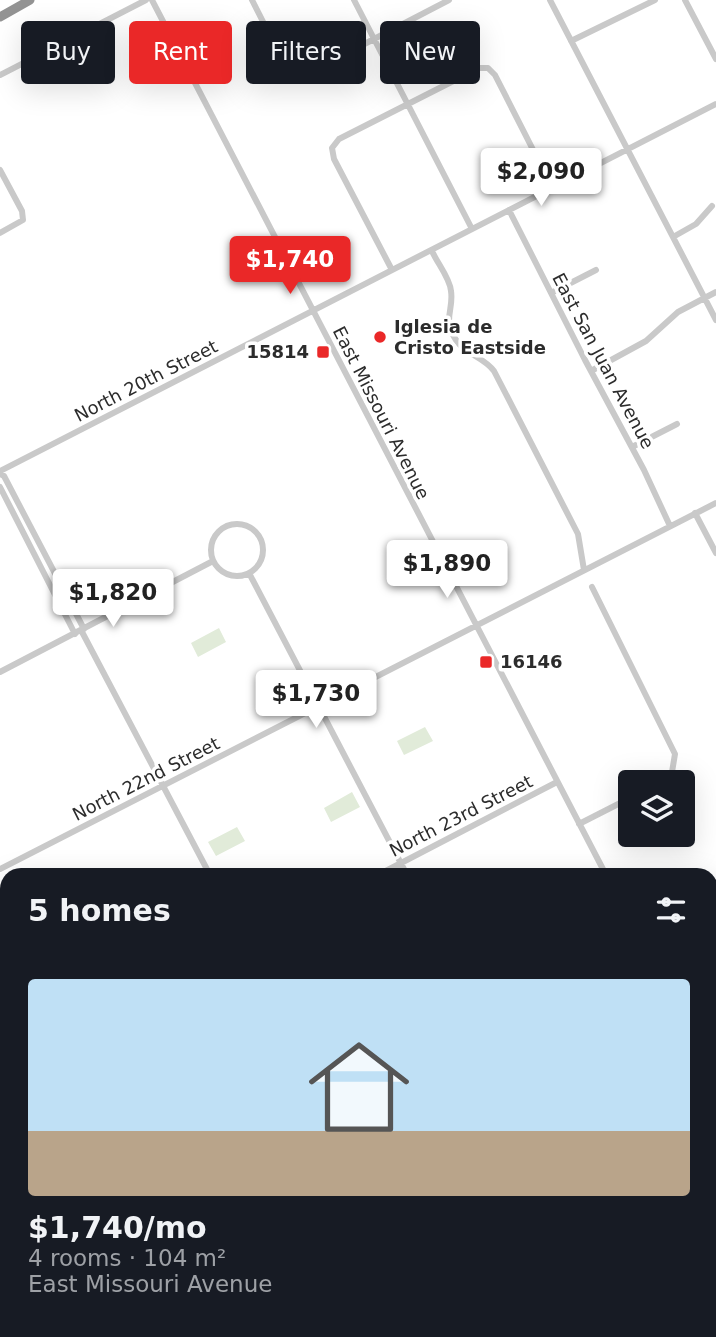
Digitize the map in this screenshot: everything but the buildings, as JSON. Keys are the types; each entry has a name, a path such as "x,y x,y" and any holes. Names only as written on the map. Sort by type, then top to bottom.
{"highway":[{"path":"0,17 30,0"}],"street":[{"path":"0,75 146,0"},
{"name":"East Missouri Avenue","path":"152,0 602,868"},
{"path":"252,0 291,76 299,78 449,0"},
{"path":"354,0 472,229"},
{"path":"550,0 716,320"},
{"path":"571,41 655,0"},
{"path":"685,0 716,59"},
{"path":"392,270 334,159 332,148 339,139 479,68 488,68 495,75 552,187"},
{"name":"North 20th Street","path":"0,473 716,104"},
{"path":"0,170 22,211 23,220 0,233"},
{"path":"673,237 696,224 712,206"},
{"name":"East San Juan Avenue","path":"509,210 670,526"},
{"path":"432,251 451,289 448,314 453,333 467,353 487,363 494,371 578,534 584,570"},
{"path":"551,293 596,270"},
{"path":"591,371 646,341 678,312 716,292"},
{"path":"632,447 677,424"},
{"path":"0,473 4,476 80,631"},
{"path":"0,487 206,868"},
{"name":"North 22nd Street","path":"2,868 716,503"},
{"path":"695,513 716,553"},
{"path":"228,525 245,525 253,529 262,543 261,561 249,573 233,576 225,573 213,561 211,544 220,529 228,525"},
{"path":"0,672 213,561"},
{"path":"249,573 403,868"},
{"path":"592,587 673,746 675,754 672,770"},
{"name":"North 23rd Street","path":"393,868 557,782"},
{"path":"579,824 618,804"}],"green space":[{"path":"219,628 226,642 198,657 191,643"},
{"path":"425,727 433,741 404,755 397,741"},
{"path":"352,792 360,807 331,822 324,808"},
{"path":"237,827 245,841 216,856 208,842"}],"place":[{"name":"Iglesia de Cristo Eastside","path":"380,337"},
{"name":"15814","path":"323,352"},
{"name":"16146","path":"486,662"}]}
